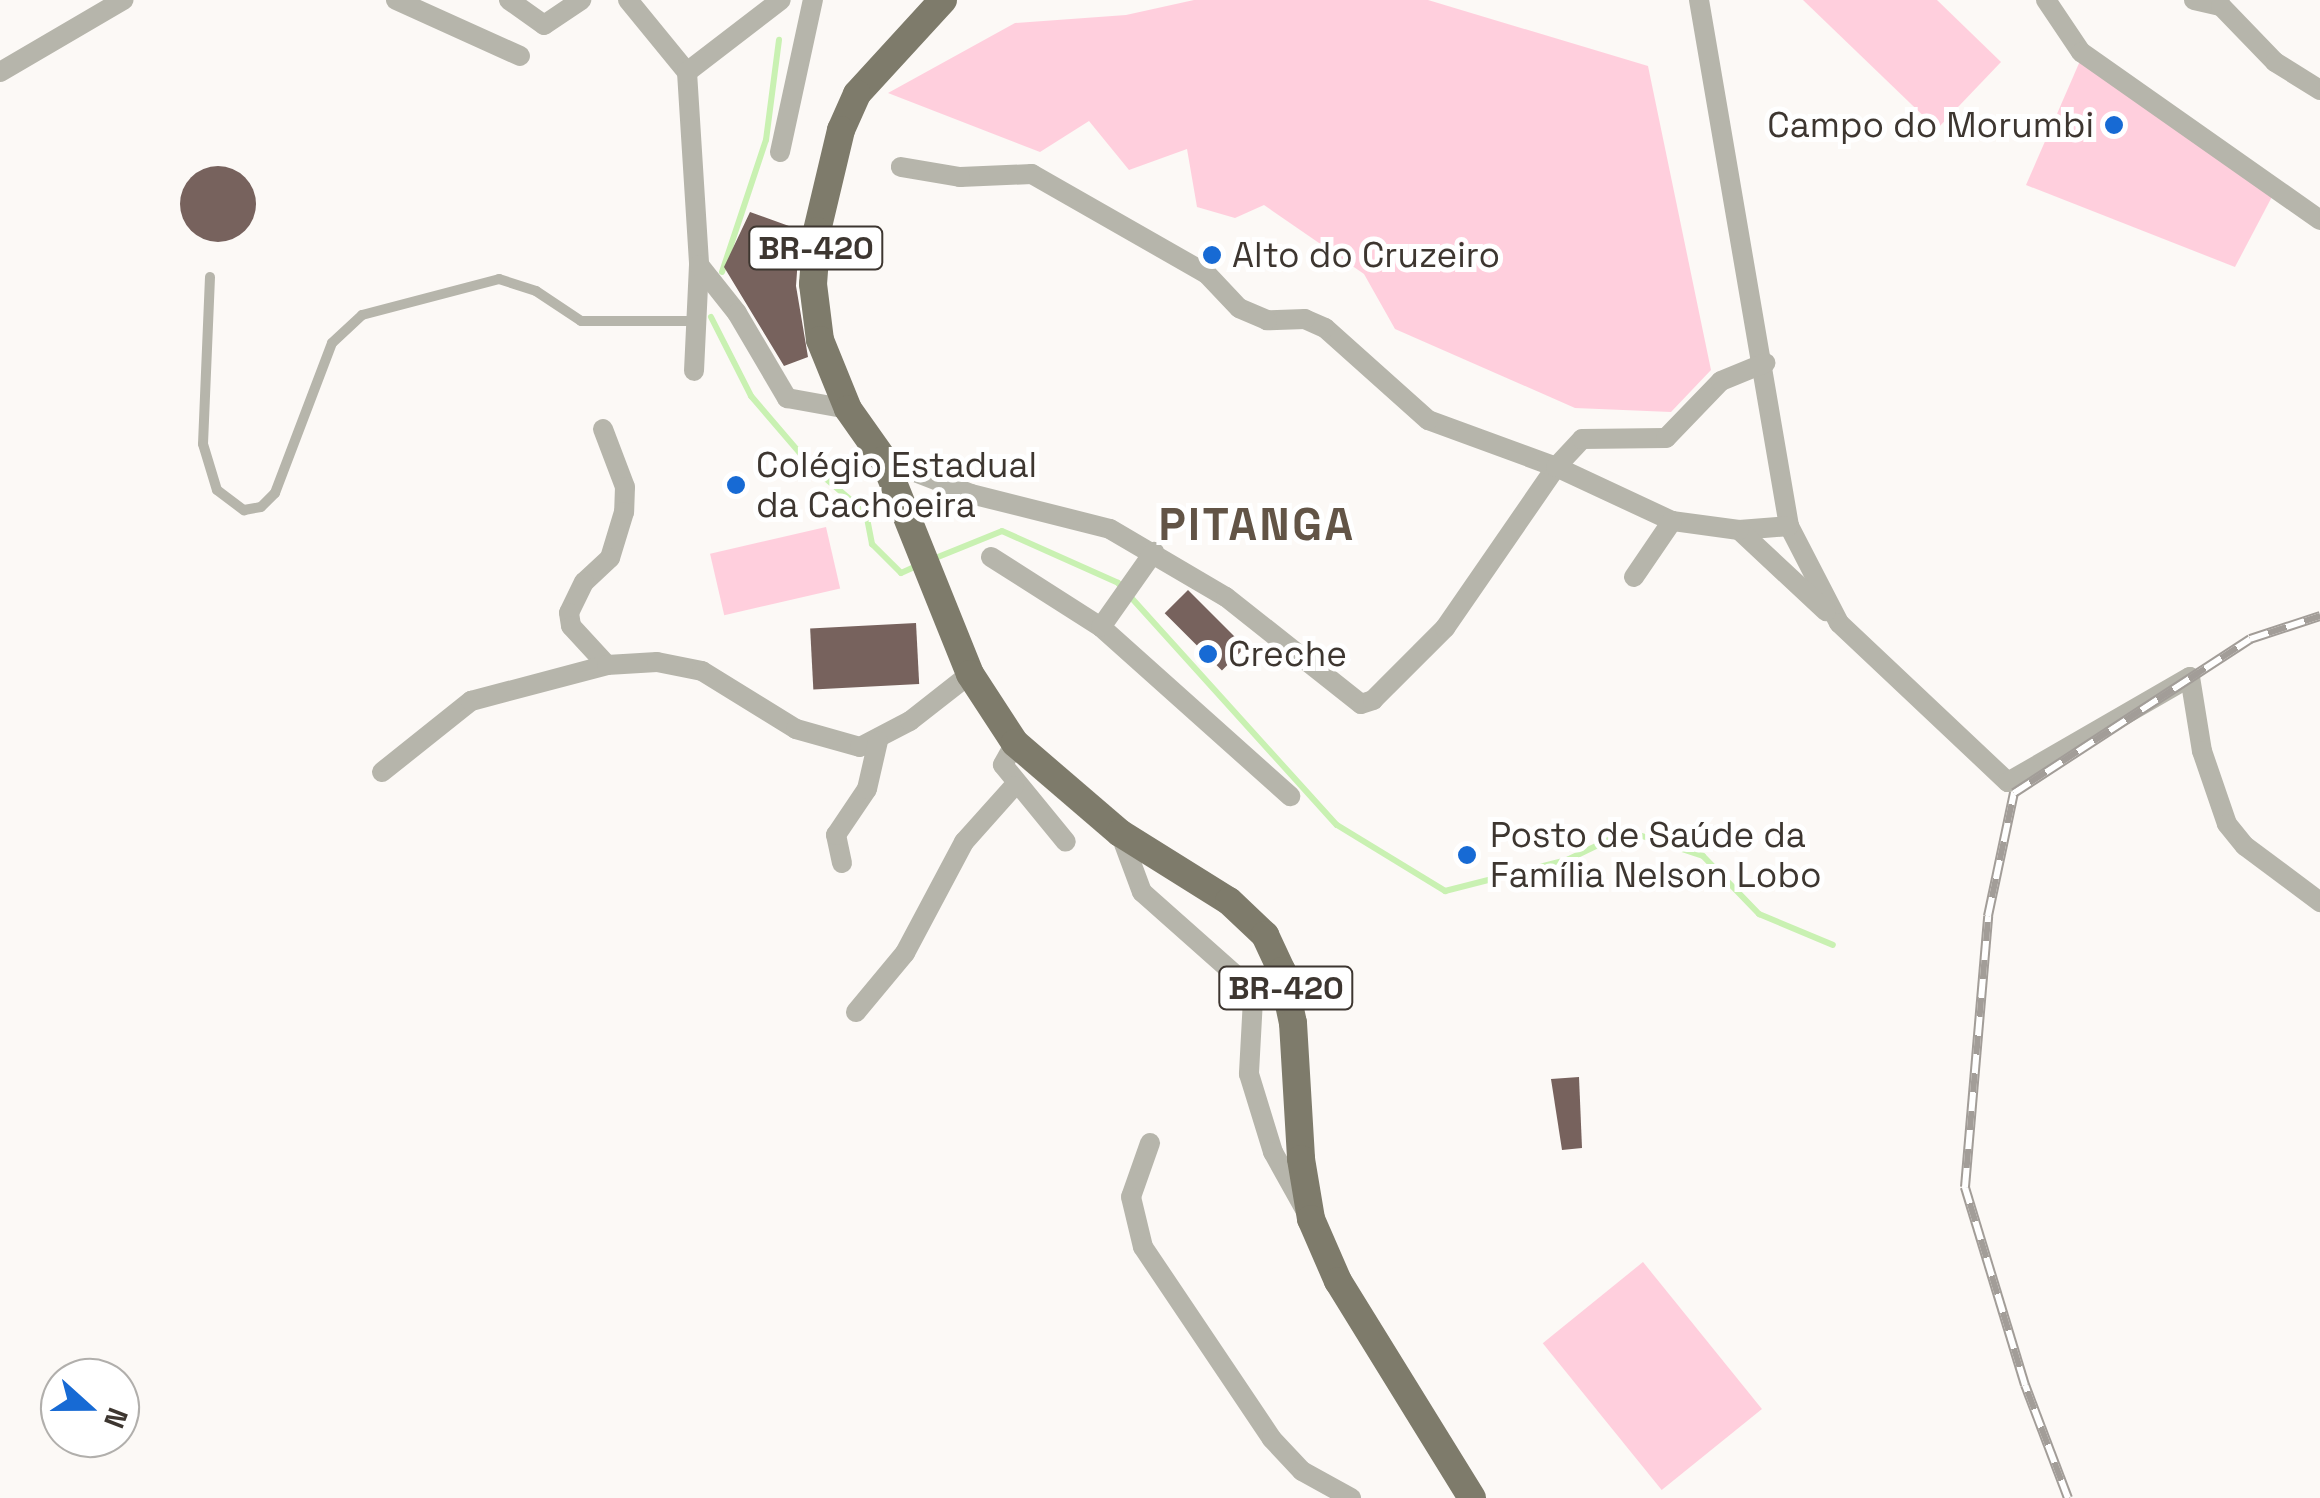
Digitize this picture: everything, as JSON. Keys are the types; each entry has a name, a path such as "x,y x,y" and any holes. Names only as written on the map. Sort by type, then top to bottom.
{"main road":[{"name":"BR-420","path":"943,0 858,94 830,169 813,284 820,340 848,410 884,460 970,674 1015,743 1120,833 1229,901 1265,935 1282,971 1293,1023 1300,1159 1311,1219 1338,1281 1472,1498"}],"street":[{"path":"0,72 123,0"},
{"path":"396,0 520,56"},
{"path":"509,0 544,24 582,0"},
{"path":"628,0 687,72 699,265 694,371"},
{"path":"687,72 782,0"},
{"path":"780,152 813,0"},
{"path":"2194,0 2221,6 2274,62 2320,90"},
{"path":"2052,1 2081,52 2320,220"},
{"path":"1693,2 1764,364 1788,526 1839,623"},
{"path":"901,168 960,177 1032,174 1207,274 1240,308 1267,320 1306,319 1325,328 1428,420 1556,467 1672,521 1739,530 1788,526"},
{"path":"699,265 737,314 787,398 848,410"},
{"path":"884,460 971,494 1110,529 1226,597 1361,704 1373,700 1445,628 1556,467 1582,439 1666,438 1721,380 1764,364"},
{"path":"603,429 624,487 624,512 610,558 584,582 569,613 571,626 607,665"},
{"path":"1634,576 1672,521"},
{"path":"1739,530 2008,782 2190,676 2202,751 2227,824 2245,846 2320,902"},
{"path":"1101,628 1154,552"},
{"path":"991,557 1101,628 1290,796"},
{"path":"382,772 471,701 607,665 657,662 702,672 796,729 838,744 878,741 970,674"},
{"path":"842,863 836,835 866,789 878,741"},
{"path":"1015,743 1003,765 1014,786 1066,842"},
{"path":"856,1012 905,953 964,842 1014,786"},
{"path":"1120,833 1142,892 1248,986 1253,1015 1246,1051 1261,1117 1293,1193 1311,1219"},
{"path":"1150,1142 1131,1197 1142,1247 1272,1439 1302,1471 1351,1498"}],"lane":[{"path":"210,277 203,444 217,490 244,510 261,507 274,493 332,343 362,314 499,278 536,290 581,321 696,321"}],"shaded area":[{"path":"1194,0 1428,0 1648,66 1711,370 1671,412 1575,408 1395,329 1364,274 1264,205 1235,218 1197,207 1187,149 1129,170 1089,121 1040,152 888,93 1015,23 1126,15"},
{"path":"1803,0 1937,0 2001,62 1937,129"},
{"name":"Campo do Morumbi","path":"2080,61 2275,191 2235,267 2026,185"},
{"path":"826,527 840,588 724,615 710,554"},
{"path":"1643,1262 1762,1409 1662,1490 1543,1343"}],"building":[{"path":"218,166 245,177 256,204 245,231 218,242 191,231 180,204 191,177"},
{"path":"750,212 800,230 796,286 808,357 784,366 724,267"},
{"path":"1188,590 1245,647 1222,671 1165,613"},
{"path":"916,623 919,684 813,689 810,629"},
{"path":"1579,1077 1582,1148 1562,1150 1551,1079"}],"waterway":[{"path":"722,272 766,140 779,40"},
{"path":"711,317 751,396 811,466 866,513 872,544 901,573 917,566"},
{"path":"933,559 1002,531 1118,583 1337,825 1445,891 1567,860 1627,831 1703,856 1759,914 1833,945"}],"railway":[{"path":"2068,1498 2025,1385 1965,1187 1988,916 2014,793 2250,639 2320,616"}],"place":[{"name":"Campo do Morumbi","path":"2114,125"},
{"name":"Alto do Cruzeiro","path":"1212,255"},
{"name":"Colégio Estadual da Cachoeira","path":"736,485"},
{"name":"Creche","path":"1208,654"},
{"name":"Posto de Saúde da Família Nelson Lobo","path":"1467,855"}],"district":[{"name":"PITANGA","path":"1257,525"}]}
